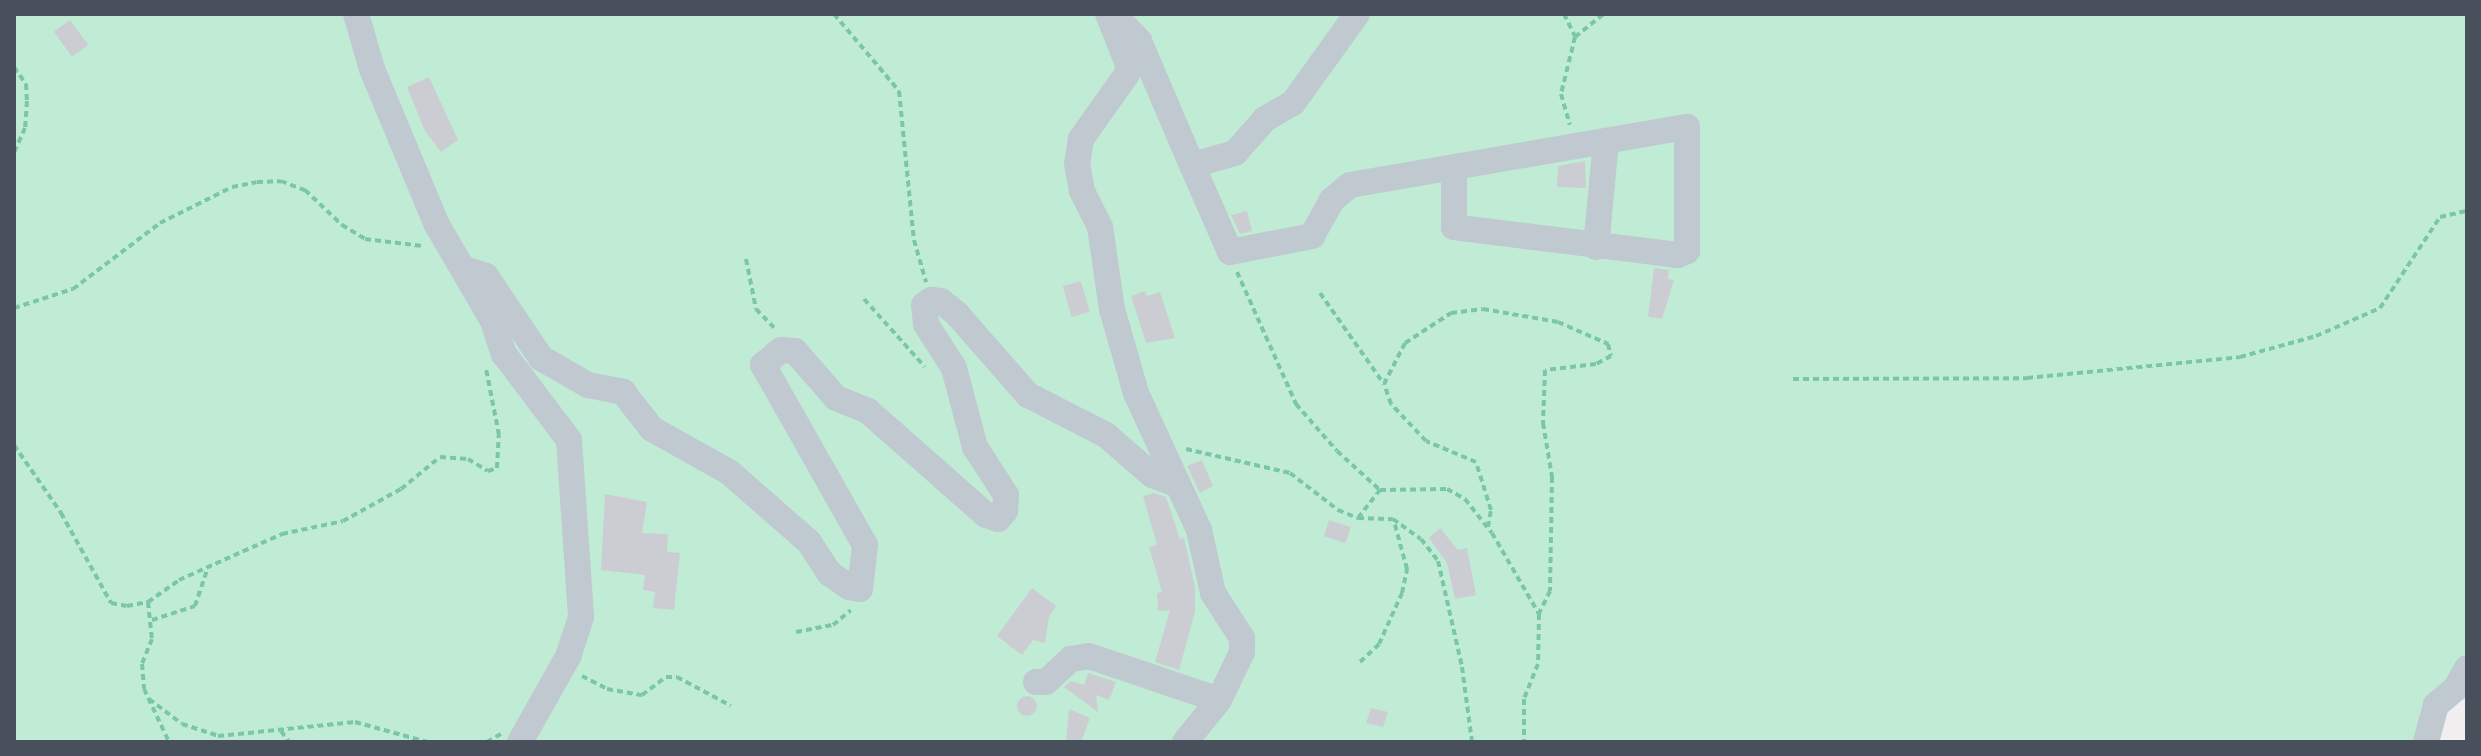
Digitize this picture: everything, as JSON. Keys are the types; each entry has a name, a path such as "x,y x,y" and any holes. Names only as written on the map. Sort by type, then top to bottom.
{"street":[{"path":"356,14 372,69 449,245 465,269 504,354 569,440 581,617 562,665 520,742"},
{"path":"1192,165 1235,153 1265,119 1293,103 1357,14"},
{"path":"1108,15 1125,23 1139,41 1230,252 1312,236 1332,200 1350,185 1454,171 1687,127 1687,251 1678,255 1596,247 1454,227 1454,171"},
{"path":"1108,15 1128,64 1127,74 1089,122 1077,163 1082,191 1100,227 1124,357 1199,530 1213,593 1242,638 1242,652 1219,700 1185,742"},
{"path":"1596,247 1606,141"},
{"path":"465,269 486,276 541,358 559,373 623,392 660,436 729,472 809,542 829,573 860,589 865,545 763,365 781,350 795,351 836,398 868,411 986,515 998,519 1005,511 1006,495 975,447 954,368 926,324 924,305 931,300 941,301 957,314 1028,395 1106,435 1140,467 1177,484"},
{"path":"1036,682 1046,682 1071,659 1089,656 1219,700"},
{"path":"2426,742 2436,705 2456,688 2467,668"}],"path":[{"path":"834,14 899,91 914,240 931,300"},
{"path":"1564,14 1575,37"},
{"path":"1576,147 1561,94 1575,37 1603,14"},
{"path":"14,67 26,84 27,101 25,128 14,153"},
{"path":"14,308 73,289 160,223 232,187 257,182 281,181 305,190 342,225 365,239 410,246 449,245"},
{"path":"1793,379 2027,378 2240,357 2316,336 2380,308 2440,217 2467,211"},
{"path":"1230,252 1253,317 1296,404 1337,451 1380,490 1447,489 1465,499 1488,527 1539,614"},
{"path":"746,259 756,309 795,351"},
{"path":"1320,293 1412,430 1476,462 1491,510 1488,527"},
{"path":"864,299 927,370"},
{"path":"1384,384 1405,343 1451,313 1483,309 1528,314 1608,344 1611,356 1596,364 1545,370 1543,423 1552,477 1550,591 1539,614 1538,664 1524,699 1524,742"},
{"path":"14,445 61,513 111,603 148,602 208,567 282,534 343,521 401,489 440,457 468,459 488,471 497,468 499,435 485,361"},
{"path":"1164,451 1224,454 1290,473 1338,510 1358,518 1393,519 1421,539 1438,561 1462,667 1472,742"},
{"path":"1358,518 1380,490"},
{"path":"1360,662 1379,644 1407,569 1393,519"},
{"path":"152,620 195,606 208,567"},
{"path":"796,632 833,625 848,616 860,589"},
{"path":"148,602 152,620 142,664 149,699 169,742"},
{"path":"562,665 607,689 642,695 666,677 677,677 731,706"},
{"path":"149,699 182,724 218,736 355,722 427,742"},
{"path":"281,730 289,742"}],"green space":[{"path":"14,14 2467,14 2467,658 2418,742 14,742"}],"building":[{"path":"70,20 88,45 72,57 54,32"},
{"path":"429,77 458,140 441,152 425,131 407,87"},
{"path":"1585,161 1586,188 1557,187 1558,166"},
{"path":"1247,211 1252,231 1240,234 1231,215"},
{"path":"1654,268 1669,270 1668,279 1674,280 1662,319 1648,317"},
{"path":"1081,281 1090,312 1072,317 1063,286"},
{"path":"1145,291 1147,296 1160,292 1175,338 1146,343 1131,296"},
{"path":"1202,460 1213,486 1200,493 1187,466"},
{"path":"1154,493 1166,497 1180,539 1184,538 1195,587 1195,612 1179,670 1155,662 1170,610 1158,611 1157,593 1162,592 1149,547 1157,545 1143,496"},
{"path":"605,494 647,502 642,533 668,534 667,552 680,553 674,610 653,608 655,592 643,590 645,575 601,570"},
{"path":"1329,520 1351,527 1346,543 1324,536"},
{"path":"1440,528 1458,550 1467,548 1476,595 1455,599 1447,563 1429,538"},
{"path":"1032,588 1056,606 1049,617 1045,643 1033,640 1022,655 997,636"},
{"path":"1088,673 1116,682 1109,700 1096,695 1098,712 1064,687 1071,681 1084,685"},
{"path":"1027,696 1034,699 1037,706 1034,713 1027,716 1020,713 1017,706 1020,699"},
{"path":"1371,708 1388,712 1383,727 1366,723"},
{"path":"1069,709 1090,718 1081,742 1066,742"}]}
